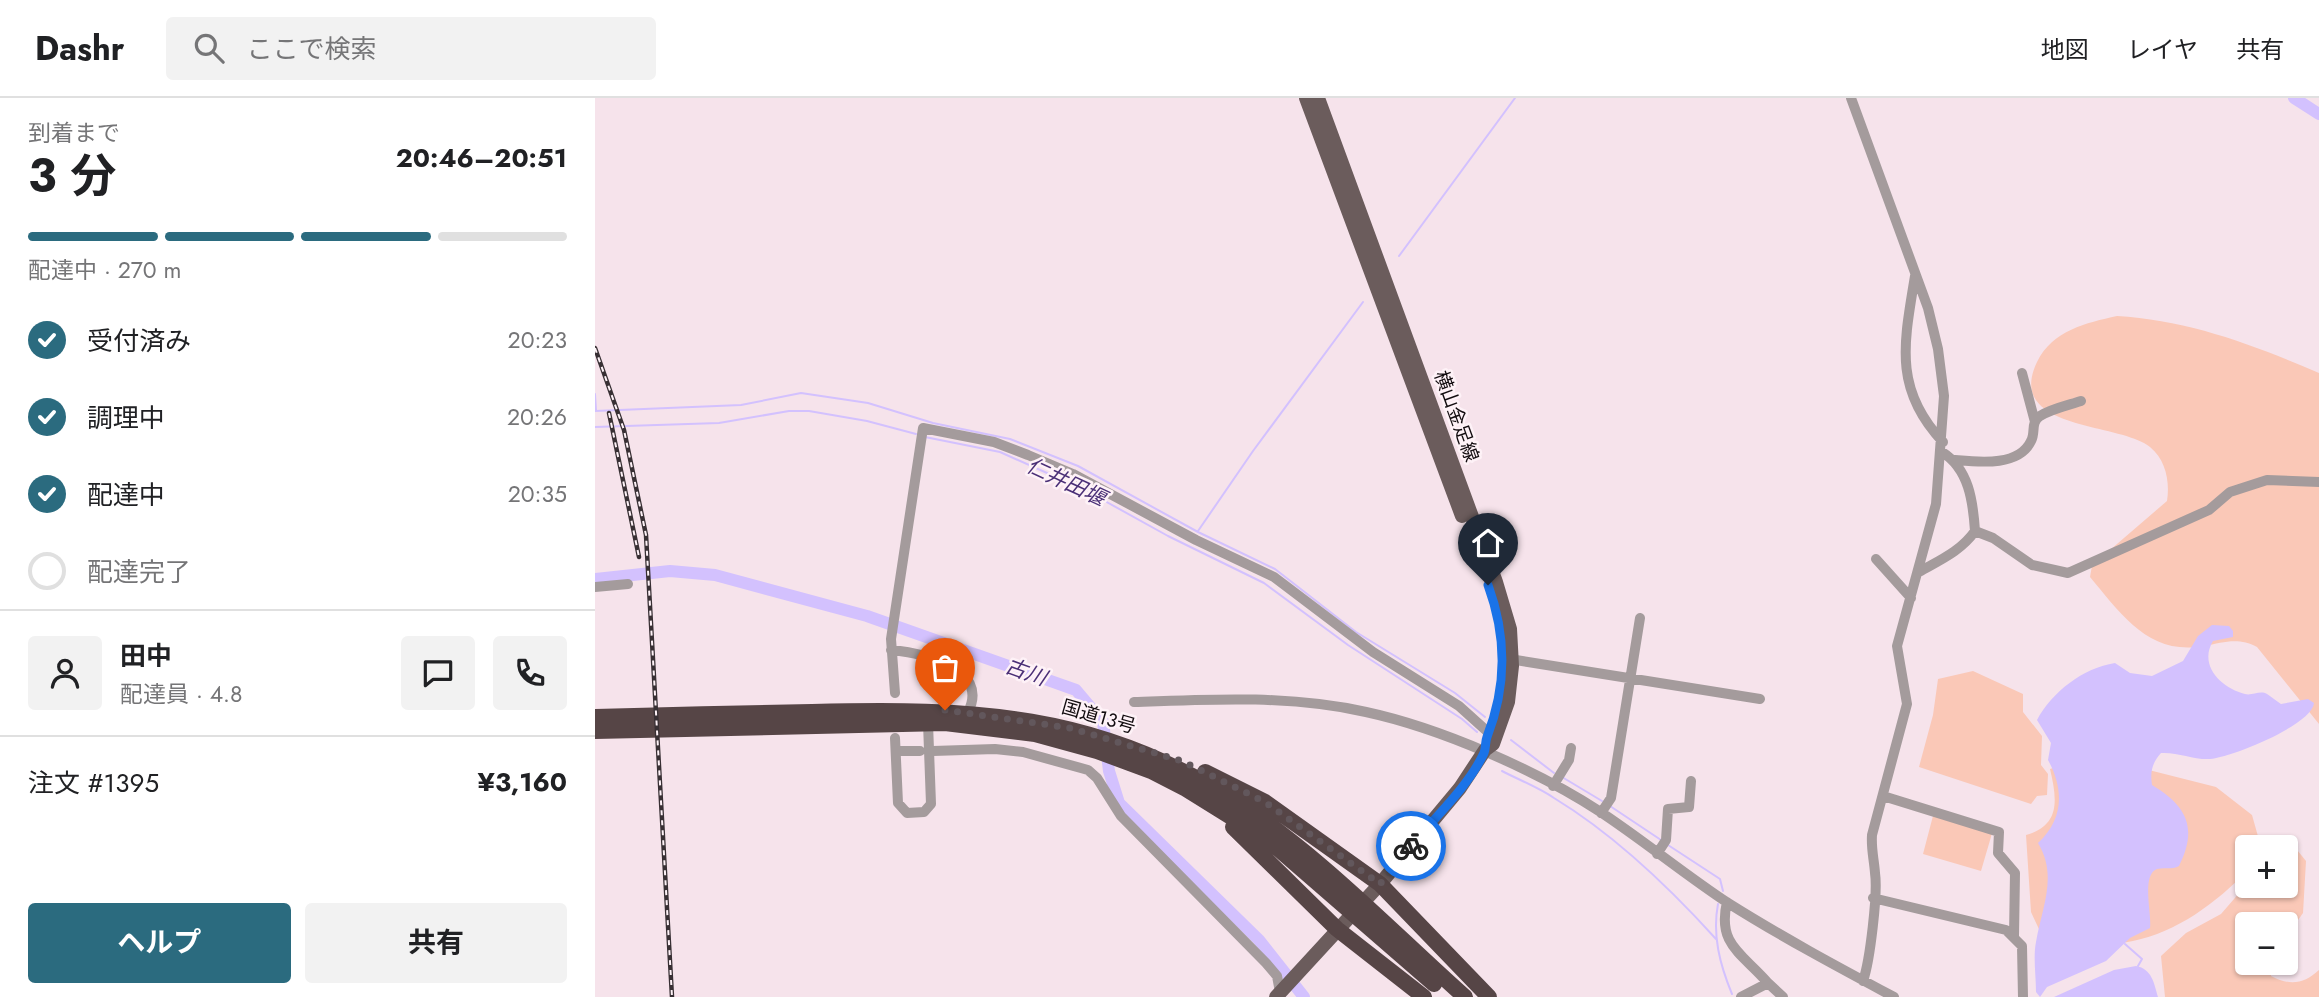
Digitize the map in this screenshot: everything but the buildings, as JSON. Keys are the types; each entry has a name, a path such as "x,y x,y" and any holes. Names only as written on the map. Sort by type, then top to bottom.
{"highway":[{"name":"国道13号","path":"595,731 899,723 968,712 1041,722 1118,750 1268,840 1320,876"},
{"name":"国道13号","path":"595,717 928,723 1004,729 1097,743"},
{"name":"国道13号","path":"1118,750 1143,751 1236,802 1377,925 1465,997"},
{"path":"1143,751 1182,761 1265,802 1380,884 1489,997"},
{"path":"1186,789 1243,835 1337,929 1424,997"},
{"name":"国道13号","path":"1377,925 1449,997"}],"main road":[{"name":"横山金足線","path":"1306,98 1493,597 1508,659 1500,700 1485,751"},
{"name":"横山金足線","path":"1278,994 1301,966 1380,884 1493,744 1505,715 1510,629 1496,582 1318,98"}],"street":[{"path":"1851,98 1928,308 1942,371 1942,447 1936,504 1897,646 1907,704 1872,835 1871,852 1876,875 1869,963 1863,981"},
{"path":"1916,273 1906,379 1917,410 1942,447 1955,460 1972,499 1975,531 1968,541 1947,557 1919,572"},
{"path":"1955,460 1988,462 2018,454 2031,442 2035,422 2022,373"},
{"path":"2035,422 2041,416 2081,401"},
{"path":"895,693 891,645 923,428 994,442 1050,464 1274,576 1373,652 1459,706 1489,733"},
{"path":"1975,531 1993,538 2032,565 2069,573 2209,510 2230,492 2267,480 2319,482"},
{"path":"1876,559 1911,598"},
{"path":"595,587 628,584"},
{"path":"1605,808 1640,618"},
{"path":"891,645 957,668 968,678 973,702 968,712"},
{"path":"1508,659 1760,699"},
{"path":"1134,702 1250,700 1332,705 1412,724 1485,751 1557,779 1661,847 1727,902 1894,997"},
{"path":"899,723 896,751 900,807 907,813 924,812 931,804 928,723"},
{"path":"1557,779 1569,760 1571,748"},
{"path":"933,751 995,749 1023,752 1088,770 1097,778 1121,816 1266,963 1276,976 1278,994"},
{"path":"896,751 920,751"},
{"path":"1661,847 1668,809 1689,807 1691,781"},
{"path":"1883,796 1999,832 1998,853 2015,873 2014,936"},
{"path":"1873,898 1985,923 2014,936 2022,946 2023,997"},
{"path":"1727,902 1723,917 1726,939 1783,997"},
{"path":"1741,997 1768,983"}],"shaded area":[{"path":"2117,316 2195,328 2319,373 2319,724 2257,647 2231,641 2185,647 2167,645 2152,639 2126,618 2090,577 2093,560 2110,550 2167,501 2166,472 2155,452 2135,439 2050,413 2037,401 2031,384 2037,362 2052,342 2082,325"},
{"path":"2212,625 2229,626 2233,631 2233,637 2213,641 2209,650 2210,667 2221,681 2245,694 2264,693 2281,704 2308,699 2314,703 2310,712 2269,739 2221,757 2210,759 2161,753 2152,768 2152,785 2174,801 2181,810 2186,819 2188,840 2179,866 2157,869 2149,879 2150,928 2130,938 2106,961 2047,987 2040,997 2036,992 2035,954 2048,880 2044,855 2038,843 2053,824 2059,793 2048,760 2051,743 2037,720 2060,691 2091,670 2115,663 2130,673 2152,676 2183,661 2198,636"},
{"path":"1973,671 2023,694 2023,712 2042,736 2041,765 2048,774 2047,795 2037,796 2031,804 1919,767 1933,715 1938,679"},
{"path":"2065,764 2129,765 2216,787 2252,815 2258,835 2235,835 2235,882 2195,915 2165,931 2122,943 2046,944 2031,912 2026,835 2045,825 2054,810 2050,769"},
{"path":"1934,812 1993,830 1981,871 1923,854"},
{"path":"2298,851 2306,861 2303,913 2298,920 2298,912 2235,912 2235,975 2271,975 2284,981 2297,982 2319,970 2319,997 2165,997 2161,956 2186,933 2221,914 2235,898 2298,898"},
{"path":"2136,966 2149,973 2158,997 2054,997 2114,970"}],"waterway":[{"path":"1399,256 1515,98"},
{"path":"2294,98 2319,114"},
{"path":"1198,531 1253,451 1363,302"},
{"path":"595,411 741,405 801,393 868,403 933,423 1010,439 1078,466 1198,532 1275,569 1356,632 1455,693 1485,717"},
{"path":"595,394 596,410"},
{"name":"仁井田堰","path":"595,427 719,423 789,411 809,411 867,421 916,434"},
{"name":"仁井田堰","path":"925,437 1000,452 1085,490 1168,536 1264,583 1348,645 1462,719 1477,732"},
{"name":"古川","path":"595,579 670,571 715,575 867,616 1076,690 1103,722 1109,771 1119,803 1259,940 1304,997"},
{"path":"1511,740 1554,773"},
{"path":"1502,771 1548,794 1620,845 1660,881 1716,939"},
{"path":"1562,777 1602,801"},
{"path":"1610,806 1661,840"},
{"path":"1668,845 1720,879 1723,891"},
{"path":"1718,904 1718,950 1732,994"},
{"path":"2125,944 2142,959 2138,966"}],"railway":[{"path":"595,348 624,430 646,535 672,997"},
{"path":"609,413 639,557"}],"way so far":[{"path":"945,710 1070,728 1182,761 1265,802 1380,884 1411,846"}],"route":[{"path":"1411,846 1475,768 1485,750 1486,740 1496,717 1502,686 1503,646 1497,611 1488,585"}]}
